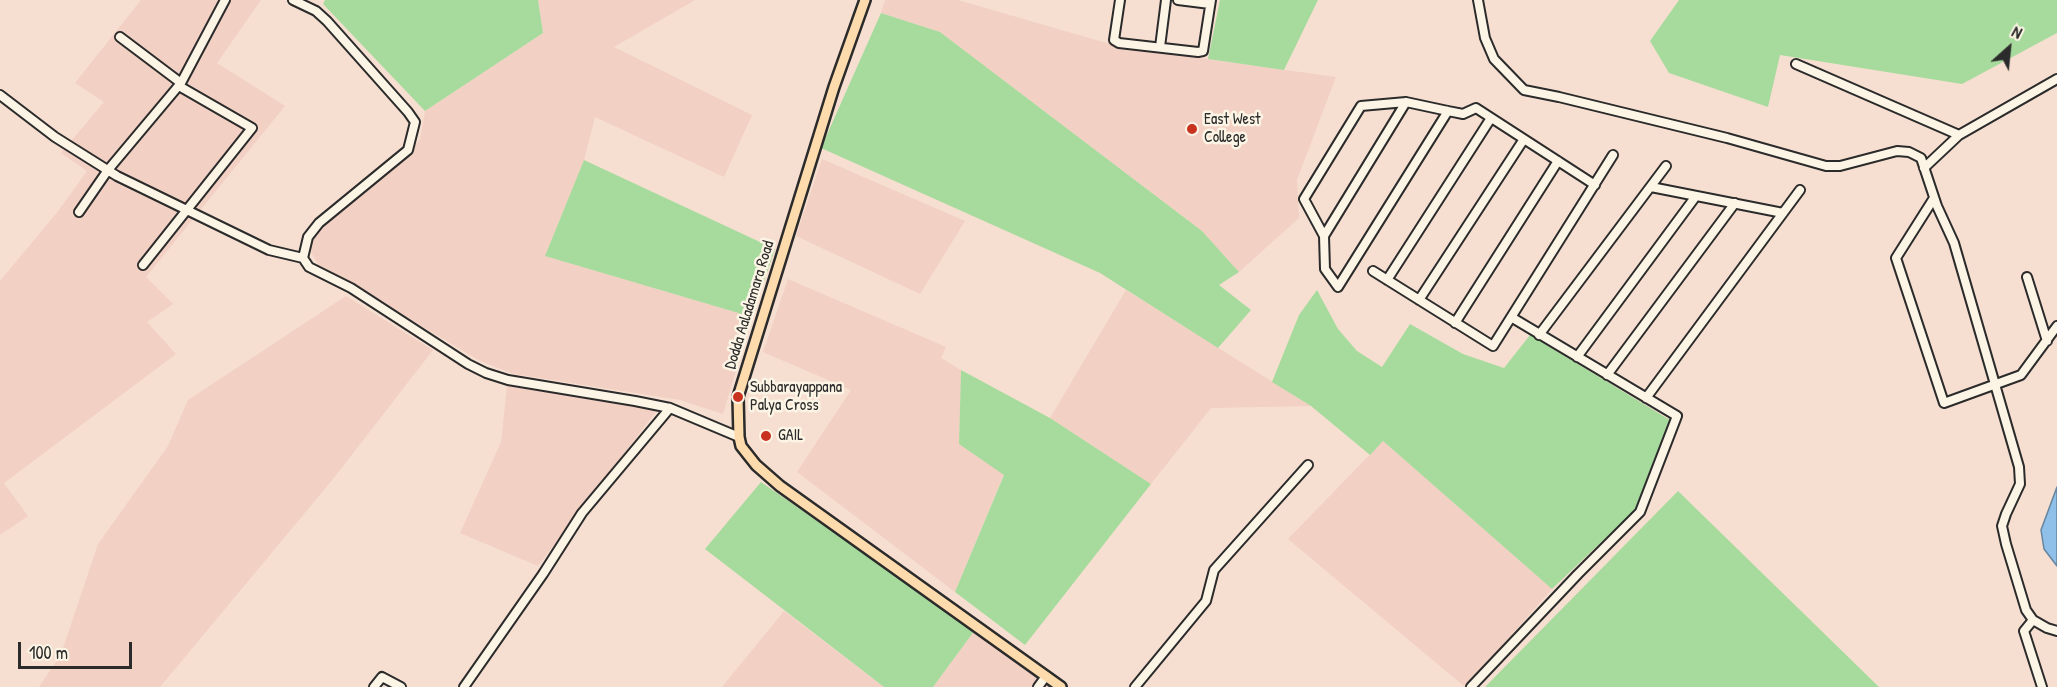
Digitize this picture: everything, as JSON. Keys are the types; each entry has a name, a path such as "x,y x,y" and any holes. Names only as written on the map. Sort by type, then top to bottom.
{"main road":[{"name":"Dodda Aaladamara Road","path":"865,0 834,87 738,397 741,446 756,465 780,486 1061,687"}],"street":[{"path":"79,212 108,170 180,84 225,0"},
{"path":"293,0 316,11 327,21 408,111 415,122 408,150 319,223 308,237 303,258"},
{"path":"1120,0 1114,40 1119,43 1203,51 1211,2 1178,0"},
{"path":"1160,47 1166,0"},
{"path":"1478,0 1485,38 1494,59 1524,90 1727,138 1826,166 1840,166 1897,151 1909,152 1921,158 1934,198 1954,243 2019,467 2020,484 2002,526 2026,610 2033,620 2057,631"},
{"path":"120,37 180,84 252,128 142,265"},
{"path":"1796,64 1959,135"},
{"path":"1924,168 1959,135 2057,79"},
{"path":"0,95 55,137 108,170 269,250 303,258 309,267 351,288 486,374 508,380 670,408 739,437"},
{"path":"1323,236 1406,102"},
{"path":"1448,111 1338,287 1325,269 1323,236 1304,199 1361,106 1406,102 1463,114 1476,108 1595,185"},
{"path":"1387,280 1491,118"},
{"path":"1419,300 1524,139"},
{"path":"1373,271 1493,346 1613,156"},
{"path":"1455,323 1558,161"},
{"path":"1539,335 1666,166"},
{"path":"1651,187 1783,213"},
{"path":"1646,398 1800,190"},
{"path":"1577,357 1696,196"},
{"path":"1934,198 1896,258 1944,403 2021,375 2057,326"},
{"path":"1607,375 1735,203"},
{"path":"2027,277 2047,341"},
{"path":"1472,687 1640,512 1677,416 1511,317"},
{"path":"464,687 582,513 670,408"},
{"path":"1136,687 1206,601 1214,570 1308,465"},
{"path":"2033,620 2024,631 2042,687"},
{"path":"1038,687 1046,676"},
{"path":"374,687 382,677 400,687"}],"shaded area":[{"path":"141,0 261,0 217,63 285,106 146,277 173,304 147,322 176,354 4,483 28,516 0,535 0,281 59,210 87,171 61,153 104,102 75,83"},
{"path":"538,0 695,0 614,47 752,115 724,177 595,117 584,160 545,256 752,317 723,414 680,400 514,374 480,361 318,264 308,247 314,234 420,140 425,111 543,33"},
{"name":"East West College","path":"885,0 958,0 1120,47 1336,77 1297,180 1299,218 1239,272 1202,231 940,32 881,13"},
{"path":"822,159 965,221 920,294 796,236"},
{"path":"788,279 946,347 941,358 961,370 959,444 1004,474 955,592 797,472 851,390 763,352"},
{"path":"1126,290 1311,406 1211,408 1151,484 1050,418"},
{"path":"346,296 433,350 333,479 160,687 39,687 61,654 98,544 168,446 188,400"},
{"path":"507,386 658,409 538,566 460,533 501,442"},
{"path":"1383,441 1552,589 1465,687 1288,539"},
{"path":"784,611 884,687 722,687"},
{"path":"975,630 1051,687 933,687"}],"green space":[{"path":"325,0 538,0 543,33 425,111 323,4"},
{"path":"1220,0 1318,0 1284,70 1208,59"},
{"path":"1679,0 2057,0 2057,33 1962,84 1780,55 1768,107 1669,73 1650,41"},
{"path":"881,13 940,32 1202,231 1239,272 1219,285 1251,310 1218,348 1100,273 821,148"},
{"path":"584,160 775,249 752,317 545,256"},
{"path":"1317,290 1338,329 1357,351 1382,367 1410,324 1463,354 1504,368 1530,335 1670,420 1636,509 1552,589 1383,441 1370,455 1311,406 1272,382 1299,315"},
{"path":"961,370 1050,418 1151,484 1025,645 955,592 1004,475 959,444"},
{"path":"761,482 975,630 933,687 884,687 705,549"},
{"path":"1678,491 1879,687 1485,687"}],"water":[{"path":"2057,487 2057,566 2044,549 2041,530"}],"place":[{"name":"East West College","path":"1192,129"},
{"name":"Subbarayappana Palya Cross","path":"738,397"},
{"name":"GAIL","path":"766,436"}]}
